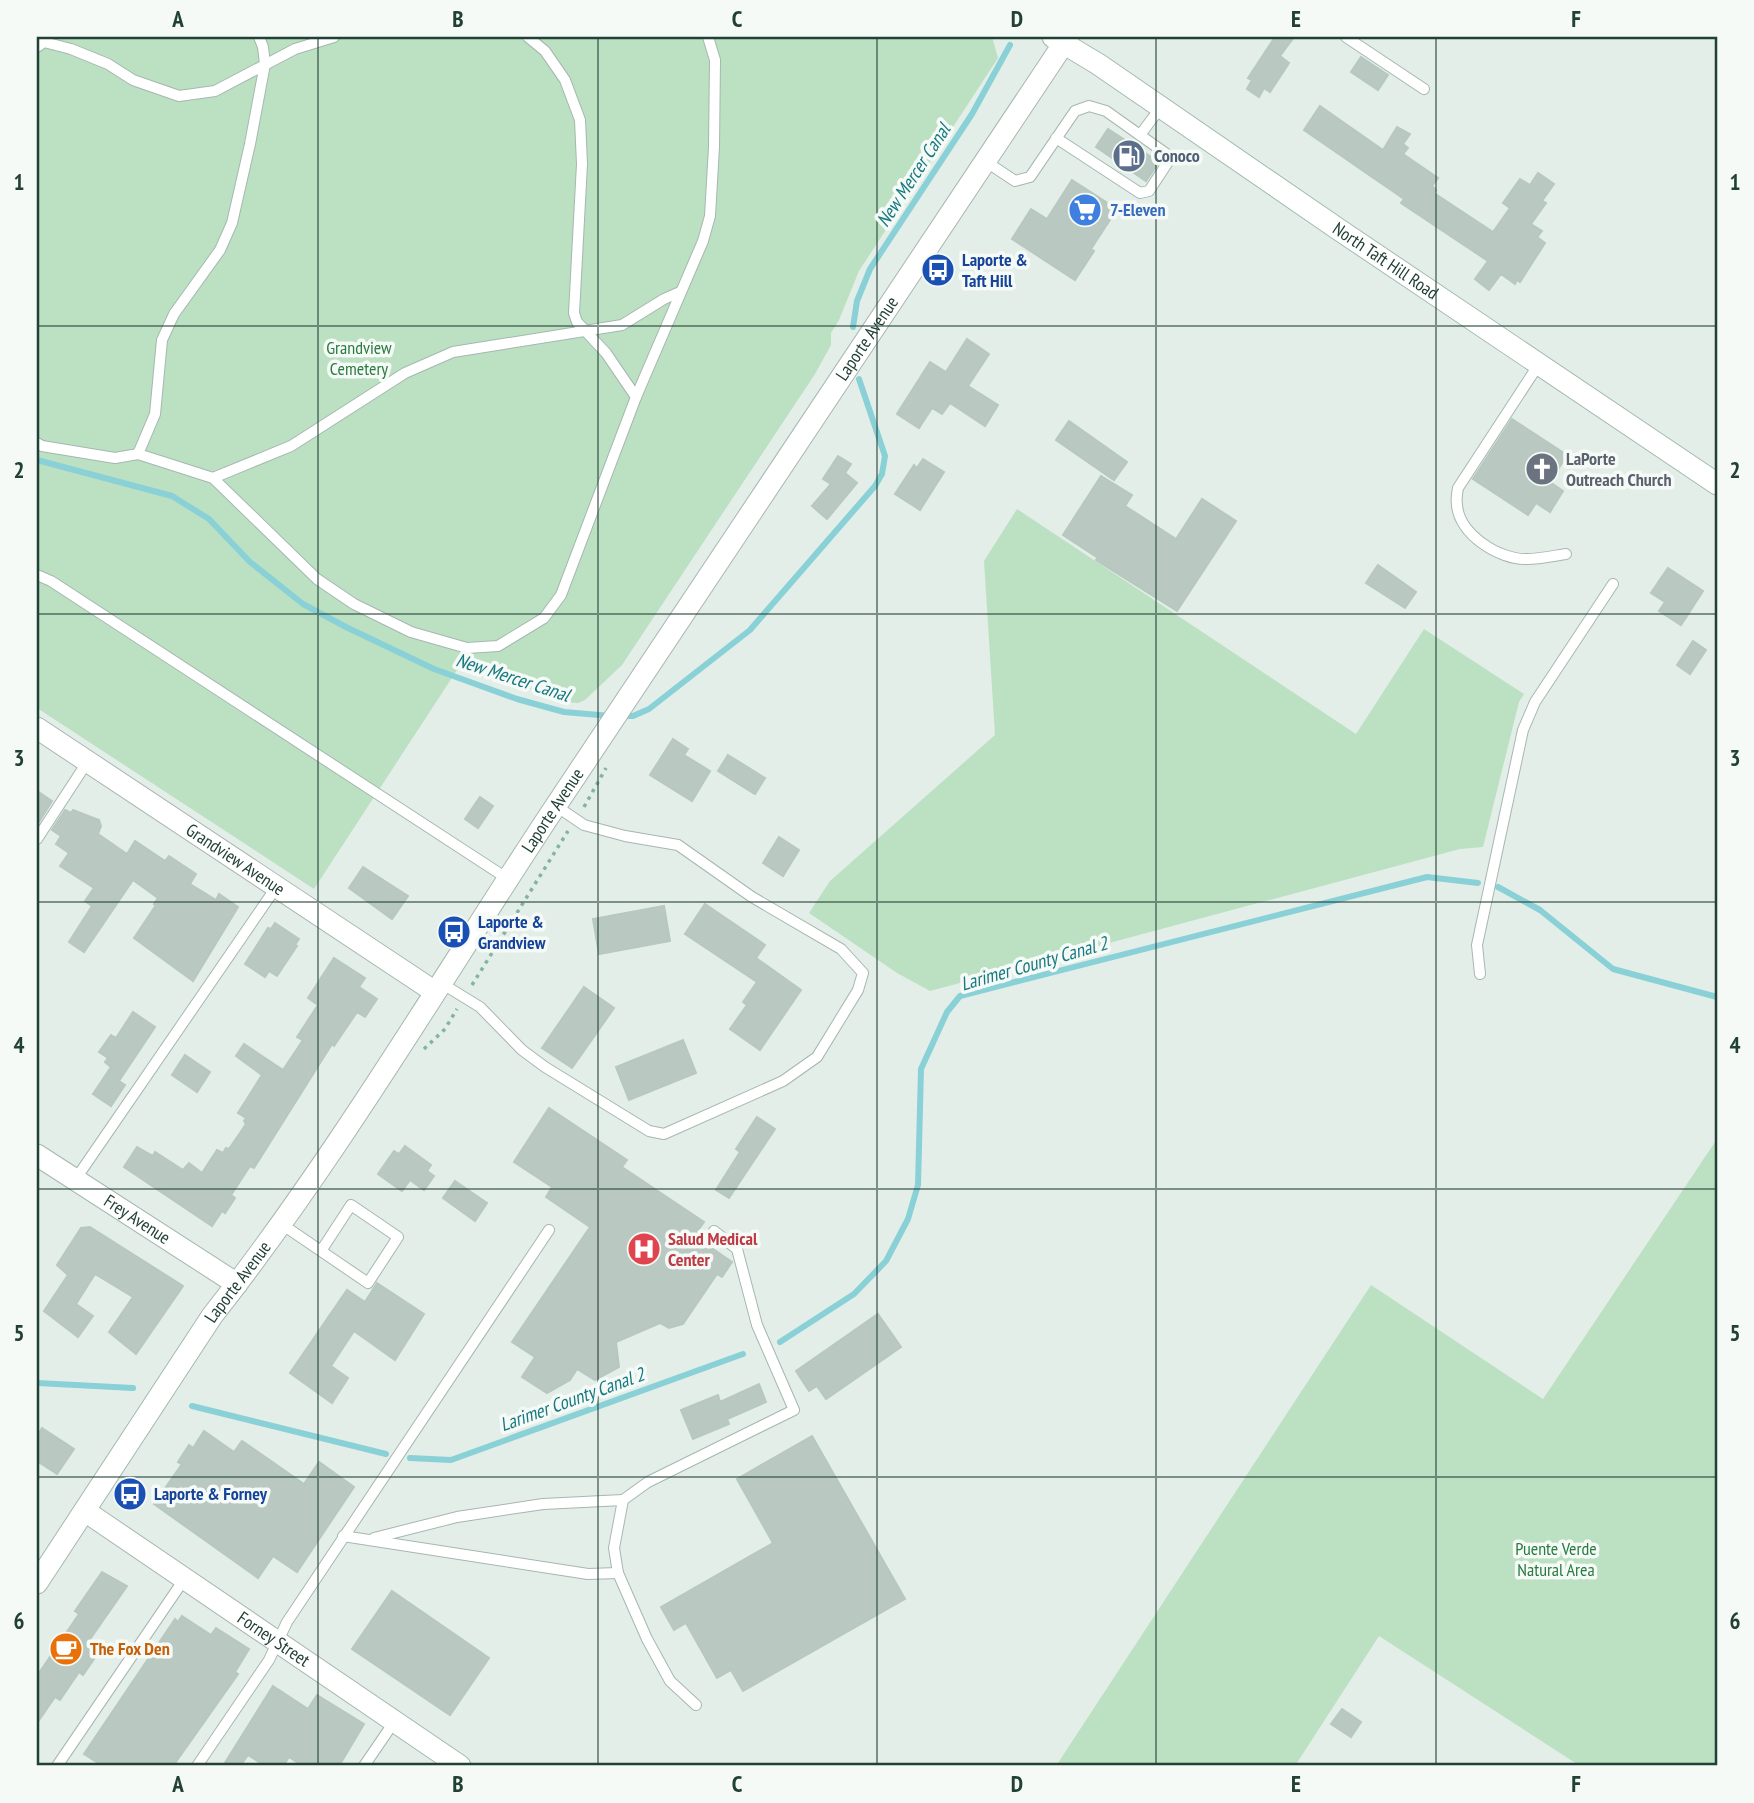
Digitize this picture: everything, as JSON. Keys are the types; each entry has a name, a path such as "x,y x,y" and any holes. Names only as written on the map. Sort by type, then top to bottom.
{"street":[{"name":"North Taft Hill Road","path":"1062,39 1717,484"},
{"name":"Laporte Avenue","path":"37,1583 212,1316 281,1223 438,987 625,701 985,162 1062,39"},
{"name":"Grandview Avenue","path":"37,728 277,886 438,987"},
{"name":"Frey Avenue","path":"37,1154 237,1284"},
{"name":"Forney Street","path":"85,1511 460,1766"}],"lane":[{"path":"138,454 155,414 162,340 174,314 220,250 232,223 265,64 259,37"},
{"path":"43,42 95,59 133,80 179,96 215,91 295,49 334,37"},
{"path":"527,37 545,51 565,80 580,120 582,164 574,313 577,322 625,377 636,397"},
{"path":"37,443 115,458 138,454 213,478 317,579 354,604 411,632 433,639 467,648 498,646 544,618 561,596 636,397 703,241 709,216 714,147 715,60 708,37"},
{"path":"1346,37 1424,89"},
{"path":"985,162 1015,181 1030,177 1056,138 1075,111 1089,106 1106,111 1140,135 1168,155 1168,162 1149,191 1140,193 1056,138"},
{"path":"1140,135 1161,107"},
{"path":"213,478 290,446 405,373 453,352 622,325 680,292"},
{"path":"1539,364 1458,488 1456,506 1463,522 1476,538 1497,552 1526,559 1566,554"},
{"path":"37,575 51,581 508,879"},
{"path":"1480,974 1476,945 1523,730 1535,702 1612,584"},
{"path":"37,839 88,761"},
{"path":"438,987 464,997 480,1007 523,1050 545,1067 658,1135 783,1082 817,1057 858,990 863,973 853,960 841,949 752,897 678,845 625,836 584,825 556,806"},
{"path":"75,1180 277,886"},
{"path":"281,1223 321,1251 368,1283 398,1237 351,1205 321,1251"},
{"path":"197,1766 269,1660 287,1622 343,1536 549,1230"},
{"path":"366,1540 457,1517 543,1504 623,1500 648,1482 794,1410 757,1325 737,1249 714,1231"},
{"path":"623,1500 614,1548 618,1573 647,1639 670,1681 696,1705"},
{"path":"343,1536 588,1574 618,1573"},
{"path":"57,1766 186,1578"},
{"path":"365,1766 394,1722"}],"path":[{"path":"445,1029 601,780 608,762"}],"green space":[{"name":"Grandview Cemetery","path":"37,37 992,37 998,58 859,271 831,333 831,345 815,374 622,665 585,700 578,703 566,702 461,664 314,889 37,708"},
{"path":"1017,509 1356,734 1424,629 1524,694 1519,702 1483,847 1460,849 930,991 897,973 809,913 830,881 995,735 984,561"},
{"name":"Puente Verde Natural Area","path":"1717,1139 1717,1766 1580,1766 1379,1636 1295,1766 1056,1766 1371,1285 1543,1399"}],"building":[{"path":"1275,37 1294,37 1280,56 1289,63 1270,92 1264,88 1259,97 1247,89 1252,80 1248,78"},
{"path":"1361,57 1388,75 1378,90 1351,72"},
{"path":"1320,106 1383,150 1397,127 1410,134 1403,144 1408,148 1403,154 1438,178 1432,186 1436,190 1434,193 1493,232 1510,208 1503,203 1520,179 1530,185 1538,173 1554,184 1542,201 1546,203 1531,224 1542,231 1537,237 1545,243 1520,282 1517,280 1515,284 1501,274 1489,290 1475,279 1488,261 1401,203 1404,199 1304,130"},
{"name":"Conoco","path":"1108,129 1159,162 1146,181 1096,147"},
{"path":"1072,180 1117,209 1075,280 1012,239 1031,209 1047,219"},
{"path":"967,339 989,354 968,386 998,405 985,426 950,403 942,414 932,408 919,428 897,414 930,362 946,372"},
{"name":"LaPorte Outreach Church","path":"1512,419 1567,455 1550,482 1563,491 1550,512 1536,503 1528,515 1473,479"},
{"path":"1069,421 1127,462 1114,480 1056,440"},
{"path":"838,456 851,464 845,473 857,483 827,519 812,506 831,484 823,479"},
{"path":"923,459 944,472 920,510 895,494 914,465 917,468"},
{"path":"1101,476 1132,495 1125,506 1176,539 1202,499 1236,521 1177,611 1096,560 1098,558 1063,535"},
{"path":"1378,565 1416,592 1405,608 1366,583"},
{"path":"1668,568 1703,591 1681,625 1659,611 1665,602 1651,593"},
{"path":"1693,641 1706,650 1690,674 1677,665"},
{"path":"673,739 688,749 684,755 710,771 692,801 650,775"},
{"path":"728,755 765,778 755,794 718,771"},
{"path":"37,791 52,801 39,822 37,820"},
{"path":"480,797 493,806 478,828 465,819"},
{"path":"65,810 71,813 73,810 99,820 101,826 98,834 127,854 135,841 165,861 169,856 196,874 190,884 216,900 219,894 238,907 193,981 134,938 158,898 133,880 84,952 69,942 92,906 85,901 94,888 60,866 69,853 56,844 61,836 52,830"},
{"path":"779,837 799,850 783,876 763,863"},
{"path":"363,867 408,896 392,919 349,888"},
{"path":"705,904 765,945 756,958 801,990 760,1050 730,1029 747,1005 743,1002 757,982 685,934"},
{"path":"664,906 670,941 599,954 593,919"},
{"path":"275,923 299,939 277,976 269,971 265,977 245,964 268,928 271,929"},
{"path":"334,958 365,978 359,987 377,999 365,1017 357,1012 334,1046 332,1044 254,1168 250,1166 231,1195 235,1198 212,1226 124,1167 137,1147 153,1156 155,1152 183,1170 189,1163 202,1173 217,1150 223,1153 226,1148 229,1149 246,1124 246,1118 238,1113 262,1075 236,1056 244,1044 283,1070 303,1040 297,1037 318,1005 308,998"},
{"path":"584,987 614,1008 572,1068 542,1048"},
{"path":"133,1012 155,1027 119,1081 125,1085 111,1106 93,1094 111,1067 105,1062 108,1058 99,1052 111,1035 116,1038"},
{"path":"683,1040 696,1073 629,1100 616,1067"},
{"path":"185,1055 210,1072 197,1092 172,1075"},
{"name":"Salud Medical Center","path":"549,1108 627,1160 622,1167 704,1222 694,1236 732,1262 722,1277 717,1274 683,1324 669,1328 660,1323 616,1342 619,1367 595,1380 577,1369 570,1380 547,1393 522,1377 535,1357 512,1342 590,1227 546,1197 552,1187 514,1162"},
{"path":"757,1117 775,1129 729,1198 716,1190 740,1152 736,1149"},
{"path":"405,1146 431,1165 427,1171 434,1176 424,1190 410,1180 402,1191 378,1174 394,1151 399,1154"},
{"path":"455,1181 487,1203 475,1221 443,1198"},
{"path":"90,1227 183,1286 136,1354 109,1332 133,1297 95,1274 76,1304 93,1316 78,1337 44,1311 68,1275 57,1265 81,1228"},
{"path":"377,1283 424,1314 395,1360 354,1331 331,1366 348,1378 332,1403 290,1373 347,1290 365,1302"},
{"path":"878,1314 901,1347 826,1399 817,1386 809,1391 796,1371"},
{"path":"759,1384 766,1402 727,1419 729,1424 693,1439 681,1410 718,1395 720,1402"},
{"path":"42,1428 74,1449 57,1474 37,1461 37,1437"},
{"path":"204,1431 234,1452 242,1441 304,1484 319,1462 354,1487 297,1572 273,1556 258,1578 154,1504 182,1464 178,1462 189,1445 193,1448"},
{"path":"812,1436 905,1599 743,1691 731,1670 717,1678 686,1623 674,1630 661,1607 773,1543 737,1479"},
{"path":"102,1572 127,1586 86,1645 98,1653 83,1675 79,1672 60,1700 55,1697 37,1723 37,1676 79,1614 75,1611"},
{"path":"392,1591 489,1658 450,1715 352,1649"},
{"path":"182,1616 211,1635 216,1628 249,1649 235,1672 238,1674 173,1766 103,1766 84,1754 175,1619 178,1622"},
{"path":"273,1686 308,1709 317,1695 364,1724 339,1766 303,1766 289,1757 283,1766 265,1766 248,1755 240,1766 223,1766"},
{"path":"1342,1709 1361,1722 1351,1737 1331,1724"}],"waterway":[{"name":"New Mercer Canal","path":"853,327 857,301 870,269 972,114 1010,45"},
{"name":"New Mercer Canal","path":"622,716 633,716 649,709 750,630 875,486 882,474 885,456 859,379"},
{"name":"New Mercer Canal","path":"37,460 172,496 209,519 250,562 303,604 434,669 517,699 564,712 611,716"},
{"name":"Larimer County Canal 2","path":"780,1342 854,1294 886,1261 908,1219 918,1185 921,1069 947,1012 960,996 1427,877 1478,883"},
{"name":"Larimer County Canal 2","path":"1498,887 1540,910 1613,969 1717,997"},
{"name":"Larimer County Canal 2","path":"410,1458 451,1460 743,1354"},
{"name":"Larimer County Canal 2","path":"37,1383 133,1388"},
{"name":"Larimer County Canal 2","path":"192,1406 386,1454"}],"place":[{"name":"Conoco","path":"1129,156"},
{"name":"7-Eleven","path":"1085,210"},
{"name":"Laporte & Taft Hill","path":"938,270"},
{"name":"LaPorte Outreach Church","path":"1542,469"},
{"name":"Laporte & Grandview","path":"454,932"},
{"name":"Salud Medical Center","path":"644,1249"},
{"name":"Laporte & Forney","path":"130,1494"},
{"name":"The Fox Den","path":"66,1649"}]}
